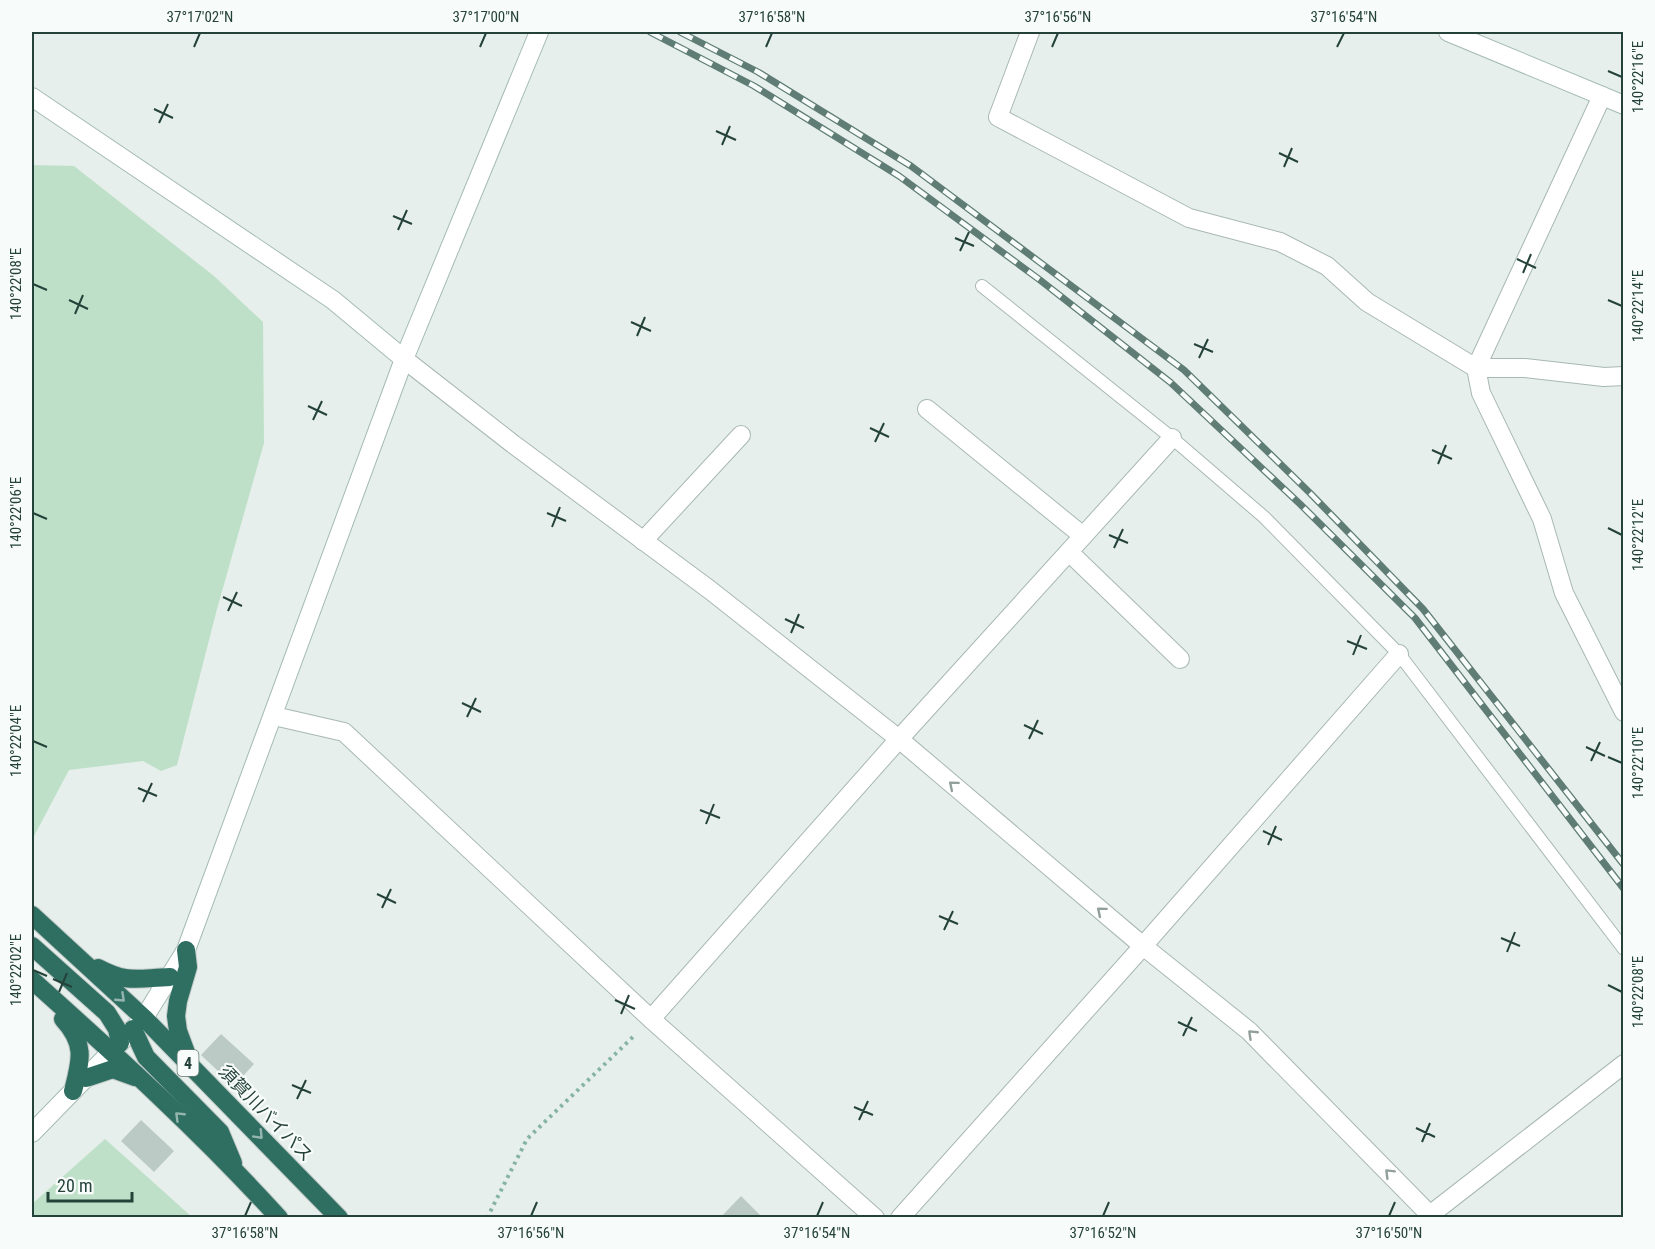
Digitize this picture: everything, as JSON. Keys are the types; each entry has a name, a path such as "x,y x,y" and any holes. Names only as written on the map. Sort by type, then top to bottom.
{"highway":[{"name":"須賀川バイパス","path":"32,915 73,953 138,1024 191,1065 339,1218"},
{"path":"32,946 107,1013 117,1029 116,1048"},
{"path":"186,950 188,967 176,1016 178,1031 191,1065"},
{"path":"73,953 116,977 135,980 170,977"},
{"path":"32,982 116,1048 139,1078 236,1170 279,1218"},
{"path":"32,982 75,1032 80,1047 80,1065 73,1091"},
{"path":"138,1024 146,1057 220,1132 236,1170"},
{"path":"86,1078 113,1069 139,1078"}],"street":[{"path":"32,1133 138,1024 186,950 404,359 539,32"},
{"path":"1030,32 998,117 1189,218 1280,242 1327,266 1367,302 1476,368 1525,368 1604,377 1623,376"},
{"path":"1448,32 1623,105"},
{"path":"1602,96 1476,368 1481,393 1542,519 1564,593 1623,712"},
{"path":"32,97 333,300 513,444 710,590 899,739 1143,946 1249,1030 1430,1217 1623,1064"},
{"path":"927,409 1083,536"},
{"path":"643,541 741,435"},
{"path":"651,1019 899,739 1172,438"},
{"path":"1069,552 1180,660"},
{"path":"900,1218 1143,946 1398,654"},
{"path":"274,716 344,732 651,1019 875,1218"}],"lane":[{"path":"982,286 1172,438 1264,517 1398,654 1623,949"}],"path":[{"path":"487,1218 527,1139 651,1019"}],"green space":[{"path":"32,165 74,166 214,276 263,322 264,443 217,609 177,765 161,771 143,761 69,770 33,838 32,837"},
{"path":"105,1139 192,1217 32,1217 32,1204"}],"building":[{"path":"221,1034 254,1064 234,1086 201,1055"},
{"path":"141,1120 174,1151 154,1172 121,1141"},
{"path":"741,1196 763,1218 720,1218"}],"railway":[{"path":"650,32 754,86 899,176 1040,280 1170,382 1300,504 1415,618 1624,889"},
{"path":"680,32 758,72 911,166 1184,370 1310,493 1423,609 1624,865"}]}
